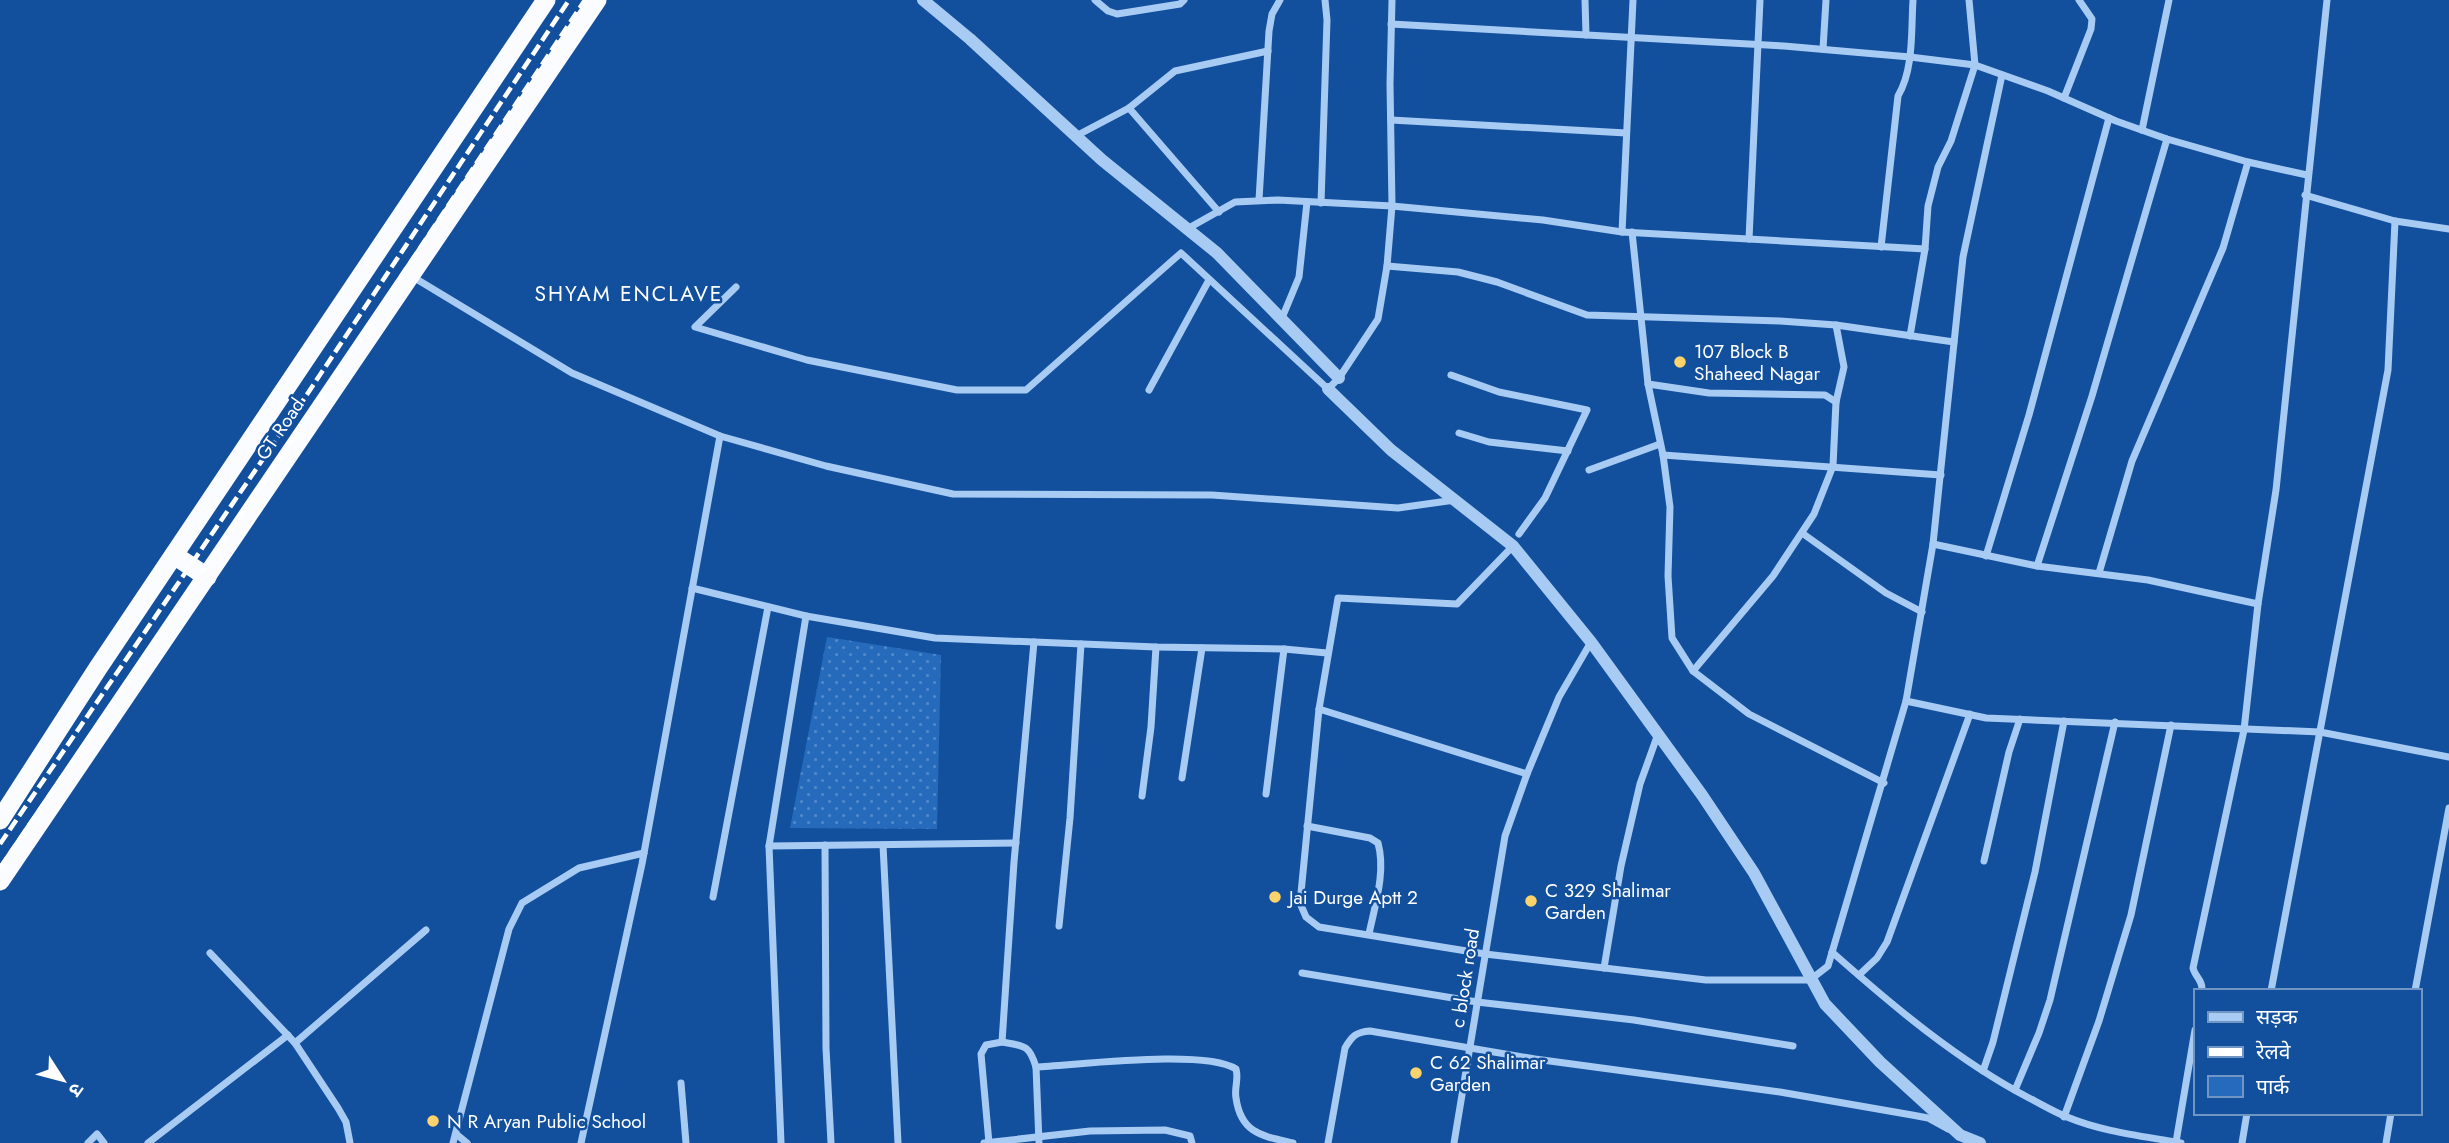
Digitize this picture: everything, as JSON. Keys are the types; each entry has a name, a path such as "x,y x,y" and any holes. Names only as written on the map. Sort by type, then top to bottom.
{"highway":[{"name":"GT Road","path":"0,820 546,0"},
{"name":"GT Road","path":"0,881 597,0"},
{"path":"174,555 207,577"}],"street":[{"path":"923,0 1076,136 1217,253 1339,378"},
{"path":"1094,0 1108,11 1117,14 1180,4 1184,0"},
{"path":"1259,200 1268,51 1272,14 1280,0"},
{"path":"1321,203 1327,20 1325,0"},
{"path":"1328,389 1339,378 1378,320 1387,266 1392,206 1392,0"},
{"path":"1585,0 1586,35"},
{"path":"1622,232 1633,0"},
{"path":"1749,239 1760,0"},
{"path":"1823,49 1826,0"},
{"path":"1881,247 1899,96 1910,57 1913,0"},
{"path":"1910,336 1925,249 1928,206 1938,167 1951,141 1975,65 1969,0"},
{"path":"2064,98 2091,29 2092,19 2079,0"},
{"path":"2142,130 2169,0"},
{"path":"2202,989 2200,978 2193,968 2244,730 2258,604 2276,490 2327,0"},
{"path":"1391,24 1757,44 1975,65 2167,139 2248,162 2307,175"},
{"path":"1076,136 1129,108 1175,71 1268,51"},
{"path":"1451,374 1499,392 1586,409 1545,498 1516,540 1457,604 1338,598 1319,709 1307,826 1300,903 1306,918 1319,927 1485,954 1706,980 1810,979 1828,966 1906,701 1933,544 1963,257 2002,75"},
{"path":"1129,108 1219,212"},
{"path":"1986,556 2029,415 2109,118"},
{"path":"1391,120 1626,133"},
{"path":"2037,566 2092,396 2167,139"},
{"path":"2099,573 2132,461 2170,366 2223,248 2248,162"},
{"path":"2305,195 2395,221 2449,229"},
{"path":"1187,229 1236,202 1259,200 1392,206 1543,220 1622,232 1925,249"},
{"path":"1282,318 1299,277 1307,202"},
{"path":"2270,989 2388,370 2395,221"},
{"path":"1632,232 1648,384 1663,455 1670,507 1668,576 1672,638 1693,671 1749,714 1884,783"},
{"path":"736,287 695,327 807,360 957,390 1026,390 1181,253 1391,450 1455,500 1516,540 1658,733 1754,873 1825,1004 1880,1062 1960,1135"},
{"path":"1387,266 1458,272 1497,282 1587,315 1640,315 1836,325 1954,342"},
{"path":"412,276 572,373 720,436 826,466 953,494 1212,495 1398,508 1455,500"},
{"path":"1149,390 1209,279"},
{"path":"1693,671 1773,576 1814,514 1833,466 1836,402 1844,367 1836,325"},
{"path":"1648,384 1709,393 1825,395 1836,402"},
{"path":"1459,433 1489,442 1568,451"},
{"path":"581,1143 645,853 720,436"},
{"path":"1589,470 1660,444"},
{"path":"1663,455 1941,475"},
{"path":"1802,533 1886,593 1922,612"},
{"path":"1933,544 2037,566 2148,580 2258,604"},
{"path":"692,588 806,616 935,638 1284,649 1327,653"},
{"path":"713,897 768,607"},
{"path":"781,1143 769,846 806,616"},
{"path":"1002,1042 1034,642"},
{"name":"c block road","path":"1454,1143 1504,836 1559,697 1591,642"},
{"path":"1059,926 1070,818 1081,644"},
{"path":"1142,796 1151,727 1156,647"},
{"path":"1182,778 1202,648"},
{"path":"1266,794 1284,649"},
{"path":"1906,701 1969,714 2020,719 2320,732 2449,757"},
{"path":"1319,709 1527,774"},
{"path":"1859,975 1877,958 1887,942 1969,714"},
{"path":"1984,861 2009,752 2020,719"},
{"path":"1983,1071 1993,1042 2035,872 2064,721"},
{"path":"2015,1090 2050,1000 2115,723"},
{"path":"2064,1116 2099,1021 2131,915 2171,725"},
{"path":"1604,968 1621,866 1637,798 1658,733"},
{"path":"2414,989 2449,808"},
{"path":"1307,826 1370,838 1378,843 1381,852 1380,878 1369,934"},
{"path":"769,846 1016,843"},
{"path":"825,845 826,1048 831,1143"},
{"path":"883,845 898,1143"},
{"path":"453,1143 509,929 522,902 579,868 645,853"},
{"path":"295,1043 426,930"},
{"path":"1832,952 1965,1060 2064,1116 2095,1127 2179,1143 2194,1037"},
{"path":"210,953 295,1043 342,1115 350,1135 350,1143"},
{"path":"1302,973 1477,1002 1634,1020 1793,1046"},
{"path":"1328,1143 1345,1048 1351,1037 1360,1031 1370,1031 1470,1049 1780,1092 1912,1115 1928,1118 1980,1143"},
{"path":"148,1143 288,1035"},
{"path":"1039,1140 1037,1067 1028,1048 1002,1042 986,1045 981,1054 987,1143 1039,1140 1090,1131 1166,1130 1190,1136 1192,1143"},
{"path":"1037,1067 1186,1058 1227,1064 1236,1069 1238,1077 1235,1095 1244,1122 1252,1131 1261,1135 1293,1143"},
{"path":"681,1083 685,1143"},
{"path":"2242,1143 2247,1115"},
{"path":"2386,1143 2391,1115"},
{"path":"88,1143 97,1134 104,1143"},
{"path":"456,1134 467,1143"}],"green space":[{"path":"827,637 941,655 937,829 790,828"}],"railway":[{"path":"0,844 302,402 569,0"},
{"path":"0,868 313,409 585,0"}],"place":[{"name":"107 Block B Shaheed Nagar","path":"1680,362"},
{"name":"Jai Durge Aptt 2","path":"1275,897"},
{"name":"C 329 Shalimar Garden","path":"1531,901"},
{"name":"C 62 Shalimar Garden","path":"1416,1073"},
{"name":"N R Aryan Public School","path":"433,1121"}],"district":[{"name":"SHYAM ENCLAVE","path":"629,294"}]}
